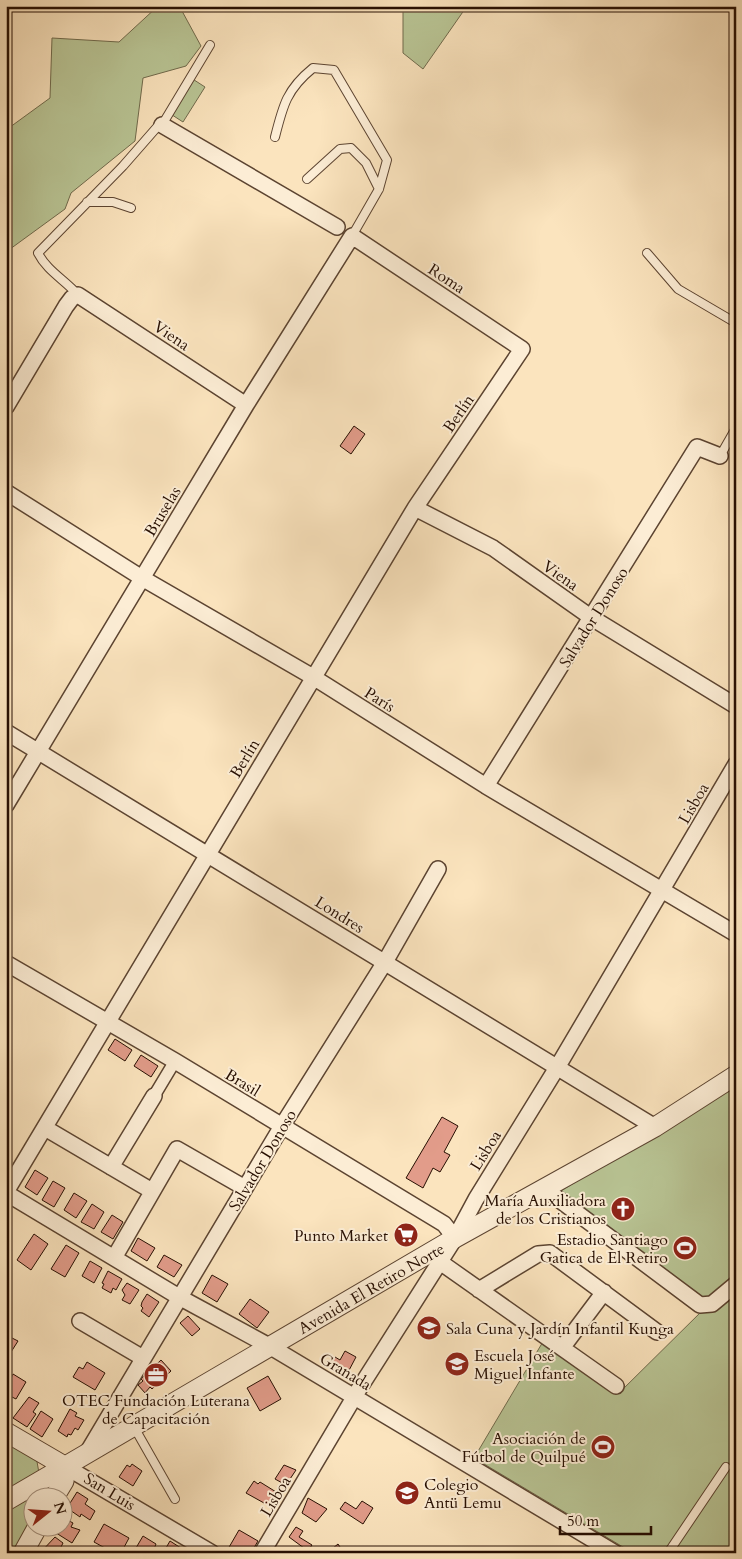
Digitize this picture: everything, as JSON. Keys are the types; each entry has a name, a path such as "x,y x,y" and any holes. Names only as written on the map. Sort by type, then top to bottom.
{"street":[{"path":"162,125 337,227"},
{"name":"Roma","path":"352,236 522,349"},
{"name":"Bruselas","path":"6,805 40,752 246,405 352,236"},
{"path":"6,407 66,306 72,298 78,295"},
{"name":"Viena","path":"78,295 246,405"},
{"name":"Berlín","path":"6,1193 415,508 522,349"},
{"name":"Salvador Donoso","path":"486,786 697,446 720,456"},
{"name":"París","path":"6,492 142,578 313,677 486,786 736,934"},
{"name":"Viena","path":"415,508 493,548 592,618 736,706"},
{"name":"Londres","path":"6,732 558,1066 655,1127"},
{"name":"Lisboa","path":"262,1553 355,1397 455,1238 476,1198 558,1066 736,764"},
{"name":"Salvador Donoso","path":"87,1453 282,1126 385,962 438,869"},
{"name":"Brasil","path":"6,962 444,1224 455,1238"},
{"path":"111,1167 174,1061"},
{"name":"Avenida El Retiro Norte","path":"6,1501 455,1238 655,1127 736,1075"},
{"path":"45,1128 152,1191"},
{"path":"114,1258 177,1149 245,1188"},
{"path":"545,1189 700,1305 712,1304 736,1284"},
{"name":"Granada","path":"6,1193 179,1297 271,1346 615,1553"},
{"path":"479,1290 538,1254 546,1252 553,1254 657,1332"},
{"path":"440,1262 616,1386"},
{"path":"562,1348 604,1292"},
{"path":"80,1320 143,1358"},
{"name":"San Luis","path":"6,1432 212,1553"},
{"path":"61,1486 64,1481 66,1466"},
{"path":"23,1553 32,1536"}],"lane":[{"path":"78,295 67,281 43,263 38,253 124,166 158,126 162,125 210,45"},
{"path":"275,137 283,106 296,81 313,68 334,70 387,160 379,189 352,236"},
{"path":"307,179 340,149 351,148 366,163 379,189"},
{"path":"88,202 113,202 131,208"},
{"path":"647,252 678,289 736,323"},
{"path":"720,456 736,428"},
{"path":"134,1427 175,1499"},
{"path":"668,1553 726,1467"}],"green space":[{"path":"158,6 173,6 182,11 201,46 186,66 143,78 135,141 71,193 65,209 6,252 6,130 50,98 52,38 119,42"},
{"path":"403,6 467,6 423,69 403,53"},
{"path":"188,76 205,87 183,122 166,111"},
{"path":"736,1083 736,1553 633,1553 474,1458 544,1340 618,1394 706,1307 561,1191"},
{"path":"6,1439 36,1456 39,1473 6,1492"},
{"path":"22,1501 22,1536 27,1536 19,1553 6,1553 6,1510"}],"building":[{"path":"354,426 365,434 351,454 340,446"},
{"path":"115,1039 132,1050 125,1061 108,1050"},
{"path":"141,1055 158,1066 151,1077 134,1066"},
{"path":"442,1117 458,1126 444,1152 450,1155 440,1172 433,1168 423,1188 406,1178"},
{"path":"35,1170 48,1178 37,1195 25,1187"},
{"path":"53,1181 65,1188 54,1207 42,1200"},
{"path":"74,1193 87,1201 76,1218 64,1210"},
{"path":"92,1204 104,1212 94,1229 81,1222"},
{"path":"112,1215 123,1222 113,1239 101,1232"},
{"path":"34,1234 48,1244 31,1270 17,1260"},
{"path":"138,1238 155,1248 147,1261 131,1251"},
{"path":"66,1245 79,1253 65,1277 51,1269"},
{"path":"164,1255 182,1265 174,1277 157,1267"},
{"path":"90,1261 102,1268 94,1283 82,1276"},
{"path":"108,1271 122,1279 116,1290 113,1288 111,1293 102,1288 104,1284 102,1283"},
{"path":"212,1275 228,1284 217,1302 202,1293"},
{"path":"127,1283 139,1290 130,1304 122,1300 125,1295 122,1290"},
{"path":"147,1294 159,1302 149,1317 141,1311 143,1308 141,1306 142,1302"},
{"path":"250,1299 269,1312 257,1328 239,1314"},
{"path":"188,1316 200,1329 192,1336 180,1323"},
{"path":"6,1335 18,1341 6,1360"},
{"path":"345,1351 356,1357 346,1376 329,1367 335,1357 340,1360"},
{"name":"OTEC Fundación Luterana de Capacitación","path":"161,1360 171,1371 145,1393 138,1385 143,1381 141,1379"},
{"path":"87,1362 105,1373 95,1390 73,1377 79,1367 83,1369"},
{"path":"13,1374 26,1382 16,1399 6,1394 6,1381 10,1380"},
{"path":"268,1376 281,1399 260,1411 247,1388"},
{"path":"29,1397 39,1403 33,1412 36,1414 27,1427 13,1418"},
{"path":"70,1409 77,1413 75,1416 84,1420 78,1430 75,1428 71,1435 68,1434 67,1437 58,1431"},
{"path":"41,1411 53,1419 42,1437 30,1429"},
{"path":"132,1464 142,1471 133,1486 119,1477 127,1465 130,1467"},
{"path":"284,1465 296,1470 286,1485 275,1479"},
{"path":"254,1481 258,1484 260,1482 281,1495 273,1508 246,1493"},
{"path":"77,1492 88,1499 85,1504 95,1511 90,1520 81,1514 80,1517 72,1511 72,1500"},
{"path":"308,1498 327,1509 316,1522 302,1513"},
{"path":"362,1501 373,1508 363,1524 340,1509 345,1502 356,1509"},
{"path":"104,1524 129,1538 121,1553 114,1553 94,1542"},
{"path":"72,1527 80,1530 72,1543 61,1536 72,1536"},
{"path":"296,1527 303,1531 299,1537 312,1545 308,1551 289,1537"},
{"path":"239,1530 258,1541 251,1553 234,1553 228,1549"},
{"path":"143,1536 156,1544 154,1549 156,1553 133,1553"},
{"path":"55,1537 63,1543 58,1553 40,1553"},
{"path":"170,1541 184,1550 185,1553 163,1553"},
{"path":"338,1544 344,1553 327,1553"}],"place":[{"name":"María Auxiliadora de los Cristianos","path":"623,1209"},
{"name":"Punto Market","path":"406,1235"},
{"name":"Estadio Santiago Gatica de El Retiro","path":"685,1248"},
{"name":"Sala Cuna y Jardín Infantil Kunga","path":"429,1328"},
{"name":"Escuela José Miguel Infante","path":"457,1364"},
{"name":"OTEC Fundación Luterana de Capacitación","path":"156,1375"},
{"name":"Asociación de Fútbol de Quilpué","path":"603,1447"},
{"name":"Colegio Antü Lemu","path":"407,1493"}]}
